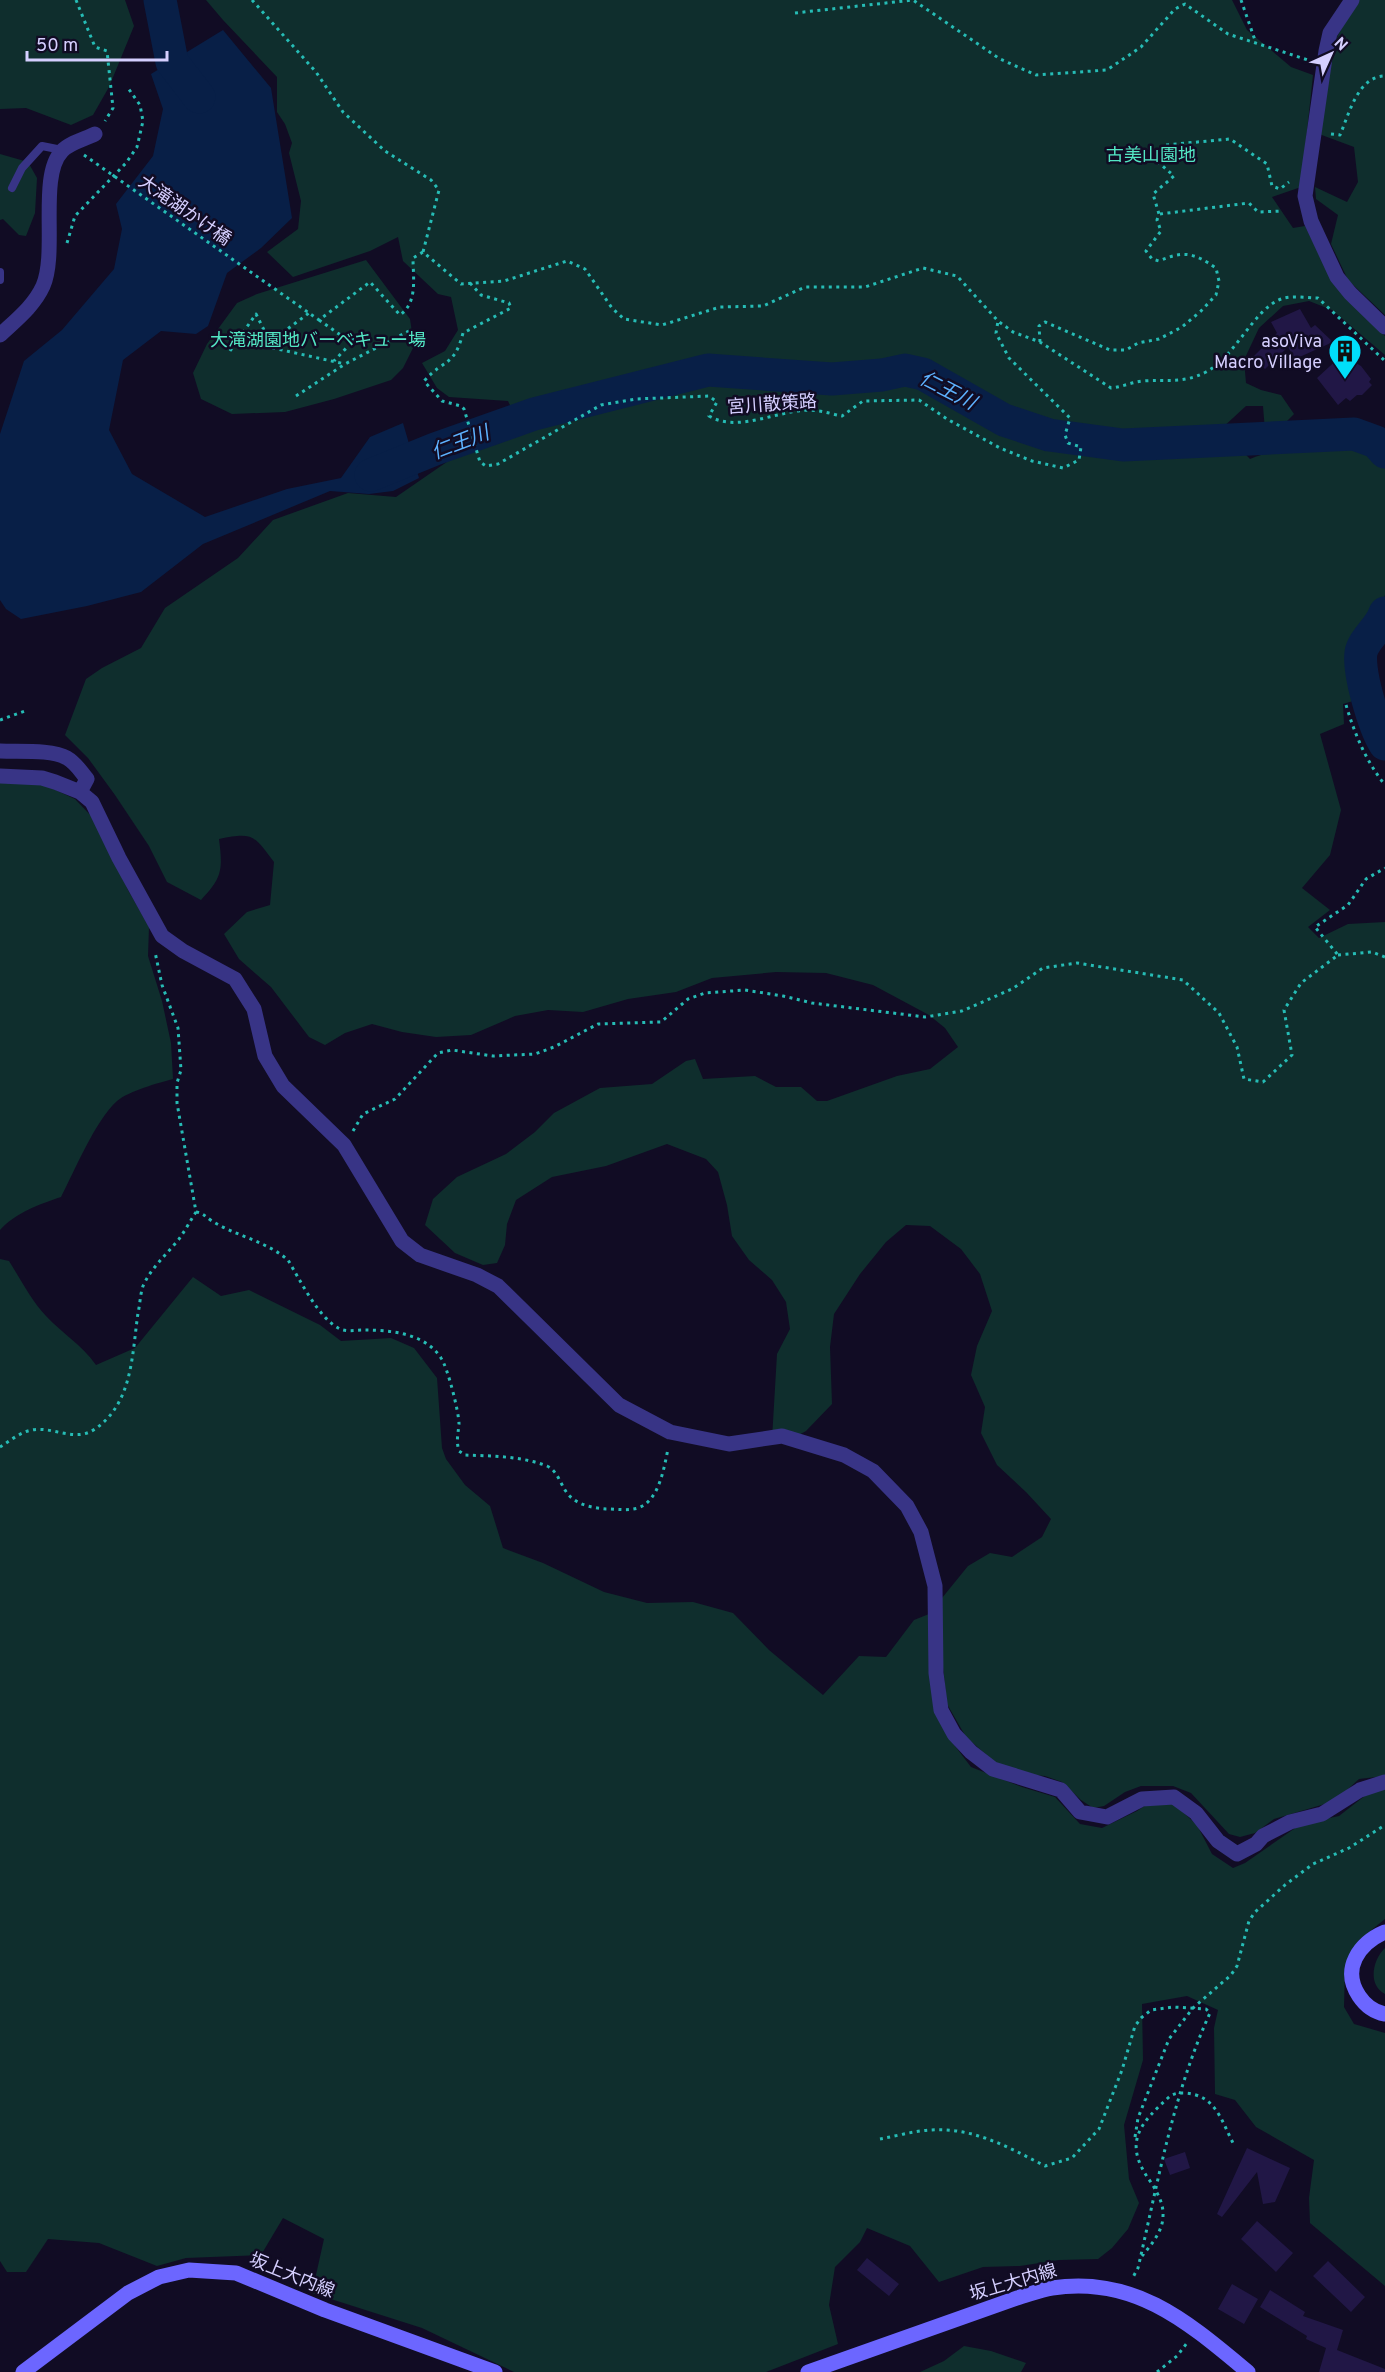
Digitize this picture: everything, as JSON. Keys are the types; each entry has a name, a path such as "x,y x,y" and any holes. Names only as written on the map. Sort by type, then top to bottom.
{"main road":[{"path":"1385,1932 1366,1943 1358,1952 1351,1970 1353,1988 1362,2001 1376,2012 1385,2014"},
{"name":"坂上大内線","path":"23,2372 128,2293 159,2277 189,2270 236,2273 325,2310 495,2372"},
{"name":"坂上大内線","path":"808,2372 1051,2288 1105,2286 1164,2308 1197,2330 1248,2372"}],"street":[{"path":"1352,0 1330,33 1305,196 1311,221 1337,276 1350,293 1385,327"},
{"path":"0,335 37,298 44,284 47,267 52,167 66,148 95,134"},
{"path":"0,751 58,754 68,758 87,779 80,792"},
{"path":"0,776 42,778 80,792 96,809 119,858 162,936 183,951 235,979 254,1009 265,1056 283,1086 344,1145 402,1241 420,1255 477,1275 498,1286 619,1405 670,1432 729,1444 782,1436 844,1455 873,1472 907,1506 921,1532 935,1586 936,1673 941,1710 954,1734 971,1752 993,1769 1061,1790 1080,1812 1107,1817 1142,1799 1174,1797 1196,1814 1218,1842 1237,1854 1256,1844 1263,1836 1290,1822 1322,1814 1360,1790 1385,1782"}],"lane":[{"path":"12,188 22,168 42,146 66,148"},
{"path":"0,272 0,280"}],"path":[{"path":"76,0 95,47 107,51 114,108 95,134"},
{"path":"252,0 316,72 343,112 385,151 431,180 439,190 423,252 413,258 412,301 400,315 370,282 319,320"},
{"path":"795,13 913,0 1000,59 1036,75 1107,70 1142,47 1175,9 1185,4 1228,34 1324,65"},
{"path":"1241,0 1256,43"},
{"path":"1314,133 1340,135 1361,89 1377,76 1385,76"},
{"path":"66,247 75,216 126,163 136,147 143,121 140,105 128,88"},
{"path":"1040,342 1039,326 1045,322 1110,350 1126,350 1138,343 1160,339 1182,327 1216,295 1219,281 1216,268 1204,260 1188,254 1175,254 1159,261 1152,259 1146,251 1161,231 1156,220 1159,214 1153,194 1174,176 1157,161 1165,146 1230,139 1267,164 1272,186 1280,189 1288,182 1306,187"},
{"name":"大滝湖かけ橋","path":"66,148 339,334 354,340 334,362"},
{"path":"1159,214 1249,203 1257,212 1283,211"},
{"path":"423,252 461,284 504,281 567,261 585,269 612,308 624,320 662,326 720,307 764,306 805,287 865,287 924,268 957,276 998,321 1013,332 1040,342 1112,388 1143,381 1180,381 1208,371 1237,345 1262,313 1280,300 1293,297 1318,298 1385,361"},
{"name":"宮川散策路","path":"470,284 481,295 508,303 511,308 463,333 458,351 449,363 437,368 424,381 442,400 464,409 480,462 486,466 498,464 601,405 636,399 709,396 717,402 709,416 726,422 755,421 780,414 820,411 842,416 863,401 919,400 947,419 1000,448 1032,461 1063,468 1079,460 1081,447 1068,443 1065,435 1070,418 1009,358 996,333 998,321"},
{"path":"270,342 309,313"},
{"path":"230,351 256,314 273,348 345,364"},
{"path":"297,396 345,364 409,332"},
{"path":"1346,705 1353,730 1370,766 1385,785"},
{"path":"0,720 25,711"},
{"path":"1338,955 1315,927 1348,905 1366,879 1385,868"},
{"path":"0,1447 33,1429 72,1435 82,1434 94,1430 110,1415 120,1401 131,1374 142,1289 150,1273 179,1238 196,1212 177,1103 177,1083 181,1070 178,1028 162,985 155,951 153,937 158,928"},
{"path":"344,1145 363,1114 395,1099 438,1053 452,1050 493,1056 535,1054 554,1047 598,1024 661,1022 688,999 705,993 745,990 812,1003 925,1017 962,1011 1012,989 1043,968 1077,963 1183,980 1219,1013 1237,1047 1244,1079 1263,1082 1292,1055 1284,1010 1301,983 1338,955 1372,952 1385,957"},
{"path":"196,1212 202,1213 211,1221 271,1247 281,1254 288,1260 319,1309 338,1328 345,1331 384,1331 404,1334 419,1339 433,1348 443,1359 458,1412 459,1425 456,1441 459,1451 465,1455 520,1460 548,1467 556,1474 569,1496 577,1503 597,1508 630,1510 640,1508 651,1500 658,1485 670,1432"},
{"path":"1140,2257 1152,2244 1163,2224 1164,2213 1156,2189 1145,2174 1136,2152 1135,2137 1138,2118 1169,2039 1193,2008 1231,1975 1237,1966 1249,1921 1255,1912 1313,1864 1349,1848 1385,1825"},
{"path":"880,2139 930,2130 966,2131 1000,2143 1045,2166 1072,2158 1099,2128 1122,2070 1135,2026 1151,2010 1206,2009 1210,2013 1193,2049 1180,2093 1138,2268 1126,2292"},
{"path":"1135,2137 1171,2095 1180,2093 1200,2096 1209,2101 1233,2143"},
{"path":"1157,2372 1177,2355 1197,2330"}],"green space":[{"path":"0,0 125,0 134,26 109,87 93,115 71,125 26,108 0,109"},
{"name":"古美山園地","path":"206,0 1232,0 1247,30 1291,67 1313,75 1301,187 1272,197 1293,228 1305,226 1332,279 1385,336 1385,355 1332,310 1309,301 1283,306 1259,328 1244,360 1246,383 1281,395 1294,414 1284,424 1265,431 1263,406 1246,406 1221,429 1250,459 1345,441 1367,446 1377,453 1385,464 1385,595 1377,619 1357,649 1355,670 1363,698 1343,704 1344,724 1320,734 1341,810 1330,855 1302,888 1330,910 1308,927 1319,938 1348,924 1385,922 1385,1776 1359,1779 1335,1801 1274,1819 1255,1833 1240,1837 1229,1834 1191,1793 1173,1786 1141,1786 1125,1792 1104,1806 1093,1808 1062,1782 1045,1776 1021,1774 998,1765 966,1737 947,1704 941,1648 942,1598 968,1566 990,1553 1012,1557 1042,1537 1051,1519 997,1465 981,1433 985,1407 971,1375 977,1346 992,1311 980,1274 961,1249 930,1226 906,1225 886,1242 860,1274 834,1314 830,1347 832,1404 806,1431 786,1442 772,1439 777,1354 790,1329 786,1302 772,1280 749,1260 732,1236 718,1172 706,1159 667,1144 606,1166 552,1177 516,1200 507,1224 505,1245 497,1263 483,1265 455,1253 425,1225 433,1199 457,1177 506,1154 535,1132 554,1113 600,1088 652,1084 686,1061 695,1059 703,1079 755,1076 776,1087 801,1087 817,1101 827,1101 897,1076 930,1069 958,1047 945,1028 929,1015 873,985 826,973 776,972 712,978 676,992 628,999 583,1012 548,1010 515,1016 471,1035 436,1037 402,1032 372,1024 345,1033 325,1045 309,1037 271,987 239,959 224,934 247,912 270,905 274,862 262,846 246,836 219,839 221,866 219,873 213,886 201,900 167,882 149,846 115,795 88,758 65,735 86,679 141,648 165,608 238,558 273,520 348,493 396,497 454,457 500,443 522,430 508,401 449,397 437,388 422,363 445,351 458,330 451,297 438,294 403,261 398,237 370,251 293,277 267,252 298,229 301,201 289,153 292,143 285,124 277,112 277,77"},
{"path":"1359,0 1385,0 1385,315 1348,280 1331,244 1338,215 1316,199 1315,187 1347,202 1358,182 1354,147 1319,134 1330,55 1340,30"},
{"path":"0,154 28,162 37,178 35,213 26,236 19,235 3,219 0,220"},
{"name":"大滝湖園地バーベキュー場","path":"366,260 410,319 414,346 403,368 391,380 285,412 232,414 201,399 193,373 207,344 237,303 257,294"},
{"path":"12,770 75,799 95,820 128,890 149,927 148,956 162,1001 171,1043 173,1079 136,1091 117,1101 93,1133 61,1197 20,1214 0,1230 0,772"},
{"path":"0,1259 9,1261 41,1310 96,1365 135,1348 193,1277 221,1296 249,1290 320,1325 341,1341 391,1338 414,1348 437,1378 442,1448 446,1459 465,1485 490,1506 503,1548 543,1563 604,1592 647,1603 693,1602 733,1613 769,1650 823,1695 859,1656 886,1657 914,1620 929,1614 949,1738 971,1767 1055,1797 1080,1824 1102,1828 1137,1811 1158,1797 1173,1803 1197,1825 1212,1854 1233,1868 1245,1863 1301,1824 1339,1816 1371,1791 1385,1785 1385,1919 1358,1941 1345,1968 1344,2007 1354,2024 1385,2033 1385,2286 1310,2223 1309,2198 1314,2160 1256,2127 1235,2100 1215,2094 1214,2028 1218,2010 1187,1996 1142,2004 1143,2060 1124,2125 1129,2179 1139,2203 1128,2229 1112,2248 1098,2259 983,2267 939,2282 910,2246 867,2228 860,2242 835,2267 829,2305 838,2344 766,2372 514,2372 422,2328 312,2293 324,2239 283,2218 261,2255 186,2258 157,2266 99,2243 48,2239 26,2272 7,2272 0,2261"},
{"path":"1385,1948 1385,1994 1376,1985 1374,1972 1377,1959"},
{"path":"964,2346 991,2351 1026,2363 1021,2372 920,2372 944,2361"}],"water":[{"path":"223,30 271,88 292,218 261,248 227,273 208,326 196,334 161,331 123,360 109,430 132,474 205,517 287,489 341,478 370,437 403,423 419,478 393,491 369,494 330,491 203,544 141,592 87,606 21,619 6,609 0,600 0,434 24,361 62,330 114,269 122,229 116,204 153,156 163,109 151,74"}],"building":[{"name":"asoViva Macro Village","path":"1300,309 1311,328 1315,325 1333,342 1295,359 1288,347 1265,369 1253,357 1277,333 1271,322"},
{"name":"asoViva Macro Village","path":"1342,355 1361,366 1371,379 1369,382 1372,385 1362,395 1357,395 1350,401 1346,398 1338,405 1317,378"},
{"path":"1247,2148 1290,2168 1275,2202 1263,2204 1257,2172 1222,2217 1217,2214"},
{"path":"1185,2152 1190,2168 1170,2175 1164,2159"},
{"path":"1257,2221 1293,2253 1276,2272 1241,2239"},
{"path":"867,2258 899,2284 889,2296 857,2270"},
{"path":"1328,2261 1365,2297 1351,2312 1313,2276"},
{"path":"1232,2284 1258,2299 1244,2324 1218,2309"},
{"path":"1270,2290 1305,2312 1303,2316 1343,2330 1337,2350 1385,2369 1385,2372 1319,2372 1326,2348 1306,2339 1307,2336 1260,2307"}],"waterway":[{"name":"仁王川","path":"160,0 172,62 199,97"},
{"name":"仁王川","path":"371,475 435,449 534,414 708,370 832,379 882,375 905,370 923,374 1004,420 1049,435 1123,445 1354,434 1376,442 1385,452"},
{"name":"仁王川","path":"1385,613 1364,644 1361,657 1367,697 1385,744"}],"place":[{"name":"asoViva Macro Village","path":"1345,380"}]}
